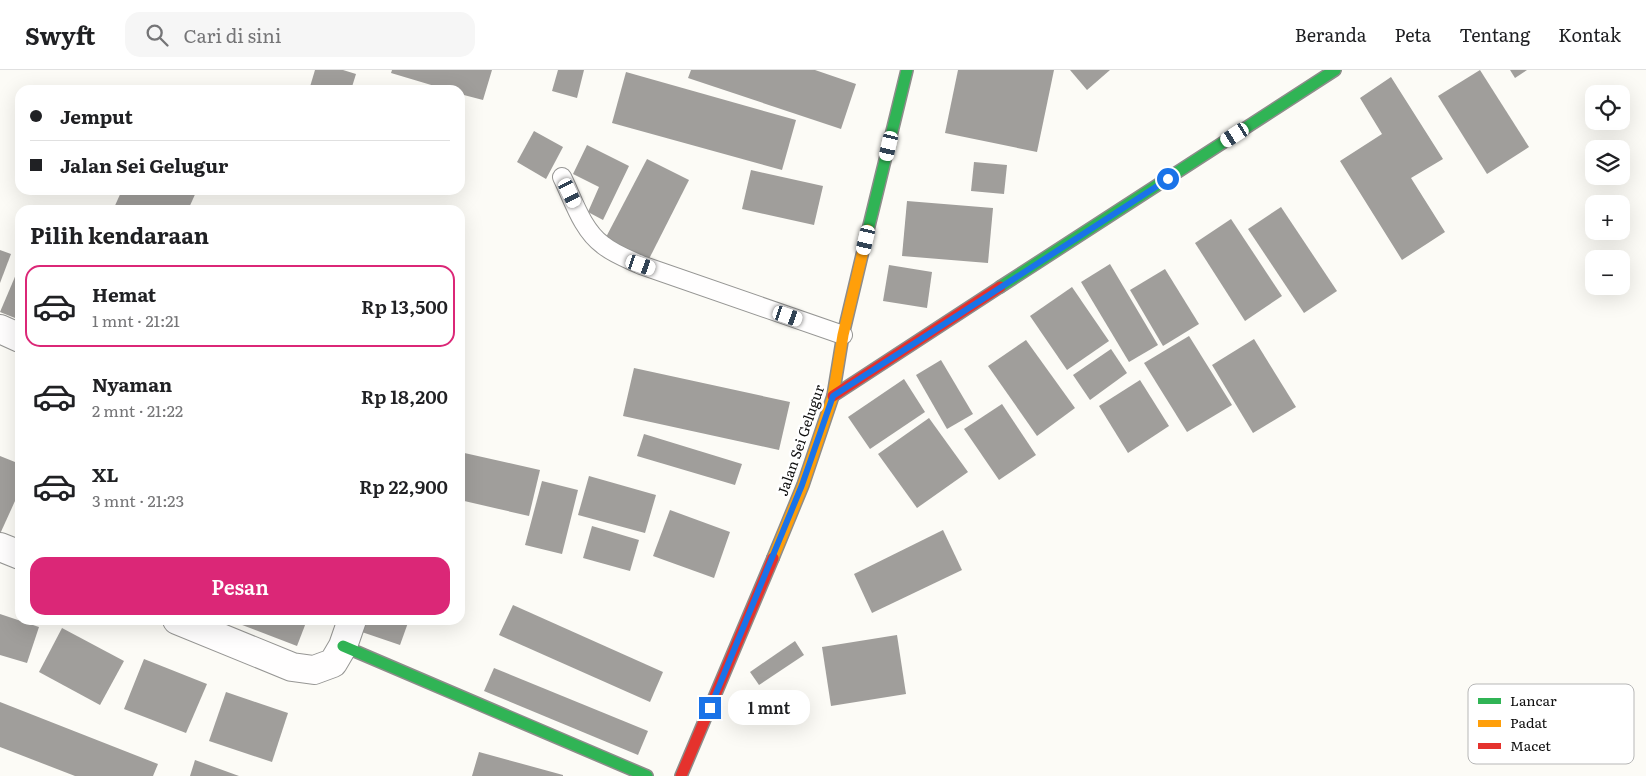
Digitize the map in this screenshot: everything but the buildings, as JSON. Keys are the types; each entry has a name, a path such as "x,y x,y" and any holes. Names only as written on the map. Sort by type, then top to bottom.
{"street":[{"name":"Jalan Sei Gelugur","path":"681,776 799,494 833,396 843,335 907,70"},
{"path":"833,396 1335,70"},
{"path":"0,329 15,336"},
{"path":"0,547 15,553"},
{"path":"189,625 292,667 314,670 333,663 343,646 350,625"},
{"path":"343,646 647,776"}],"lane":[{"path":"562,177 586,226 597,240 612,251 641,265 843,335"}],"traffic: fast":[{"path":"868,230 907,70"},
{"path":"1000,287 1335,70"},
{"path":"343,646 647,776"}],"traffic: slow":[{"path":"773,558 803,485 833,396 843,335 868,230"}],"traffic: jam":[{"path":"833,396 1000,287"},
{"path":"681,776 773,558"}],"route":[{"path":"710,708 802,485 833,396 1168,179"}]}
